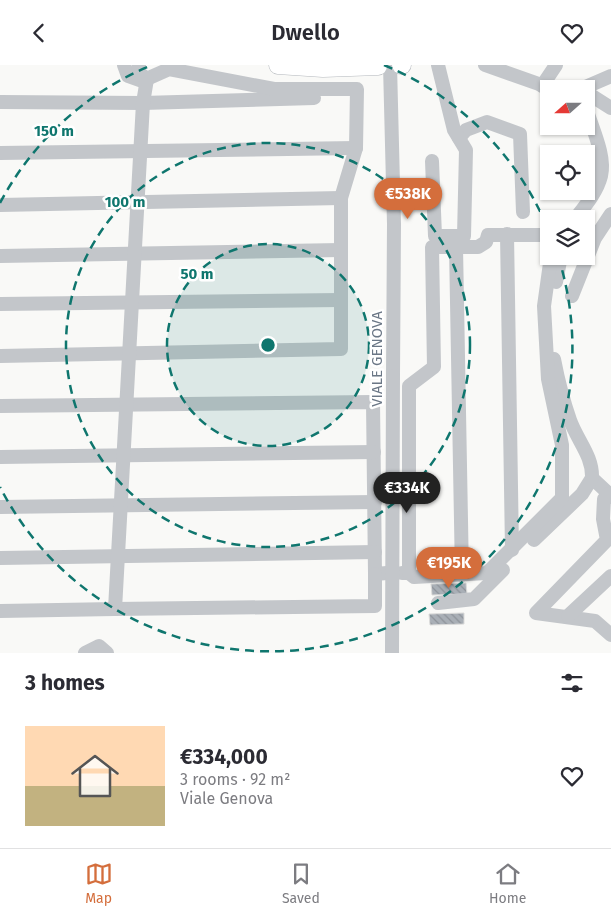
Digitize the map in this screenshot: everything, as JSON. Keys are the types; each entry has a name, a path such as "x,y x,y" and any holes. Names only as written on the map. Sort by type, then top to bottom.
{"main road":[{"path":"278,65 323,68 384,66"}],"street":[{"path":"0,356 341,349 341,199 356,148 357,89 274,89 169,69 142,81 128,76 124,65"},
{"path":"139,65 138,72 147,79"},
{"path":"432,161 435,236 464,236 466,150 459,139 445,100 438,65"},
{"path":"485,65 515,71 540,83"},
{"path":"551,80 556,65"},
{"name":"VIALE GENOVA","path":"384,66 394,224 392,653"},
{"path":"595,83 611,76"},
{"path":"116,609 143,103 147,79"},
{"path":"0,102 143,103 357,97"},
{"path":"595,97 611,108"},
{"path":"459,139 466,130 487,122 520,134 523,213"},
{"path":"582,210 594,193 601,175 601,160 594,135"},
{"path":"0,153 356,148"},
{"path":"0,205 341,199"},
{"path":"572,296 595,238 611,214"},
{"path":"507,234 512,550"},
{"path":"0,611 375,606 393,573 409,385 434,367 432,247 478,247 486,242 488,235 540,236"},
{"path":"456,247 462,575"},
{"path":"0,256 341,250"},
{"path":"0,406 373,402 375,552 393,573 414,577 487,573 562,498 562,445 548,379 544,306 550,265"},
{"path":"438,603 474,599 582,494 592,478 592,466 571,422 560,388 554,356 552,299 559,265"},
{"path":"0,304 340,300"},
{"path":"0,457 374,452"},
{"path":"592,478 610,496 604,499 603,519 609,541 536,613 596,621 611,635"},
{"path":"0,507 375,502"},
{"path":"0,558 375,552"},
{"path":"568,616 611,576"},
{"path":"85,653 99,646 107,653"}],"building":[{"path":"466,583 467,594 432,595 431,584"},
{"path":"464,613 464,624 430,625 429,614"}]}
